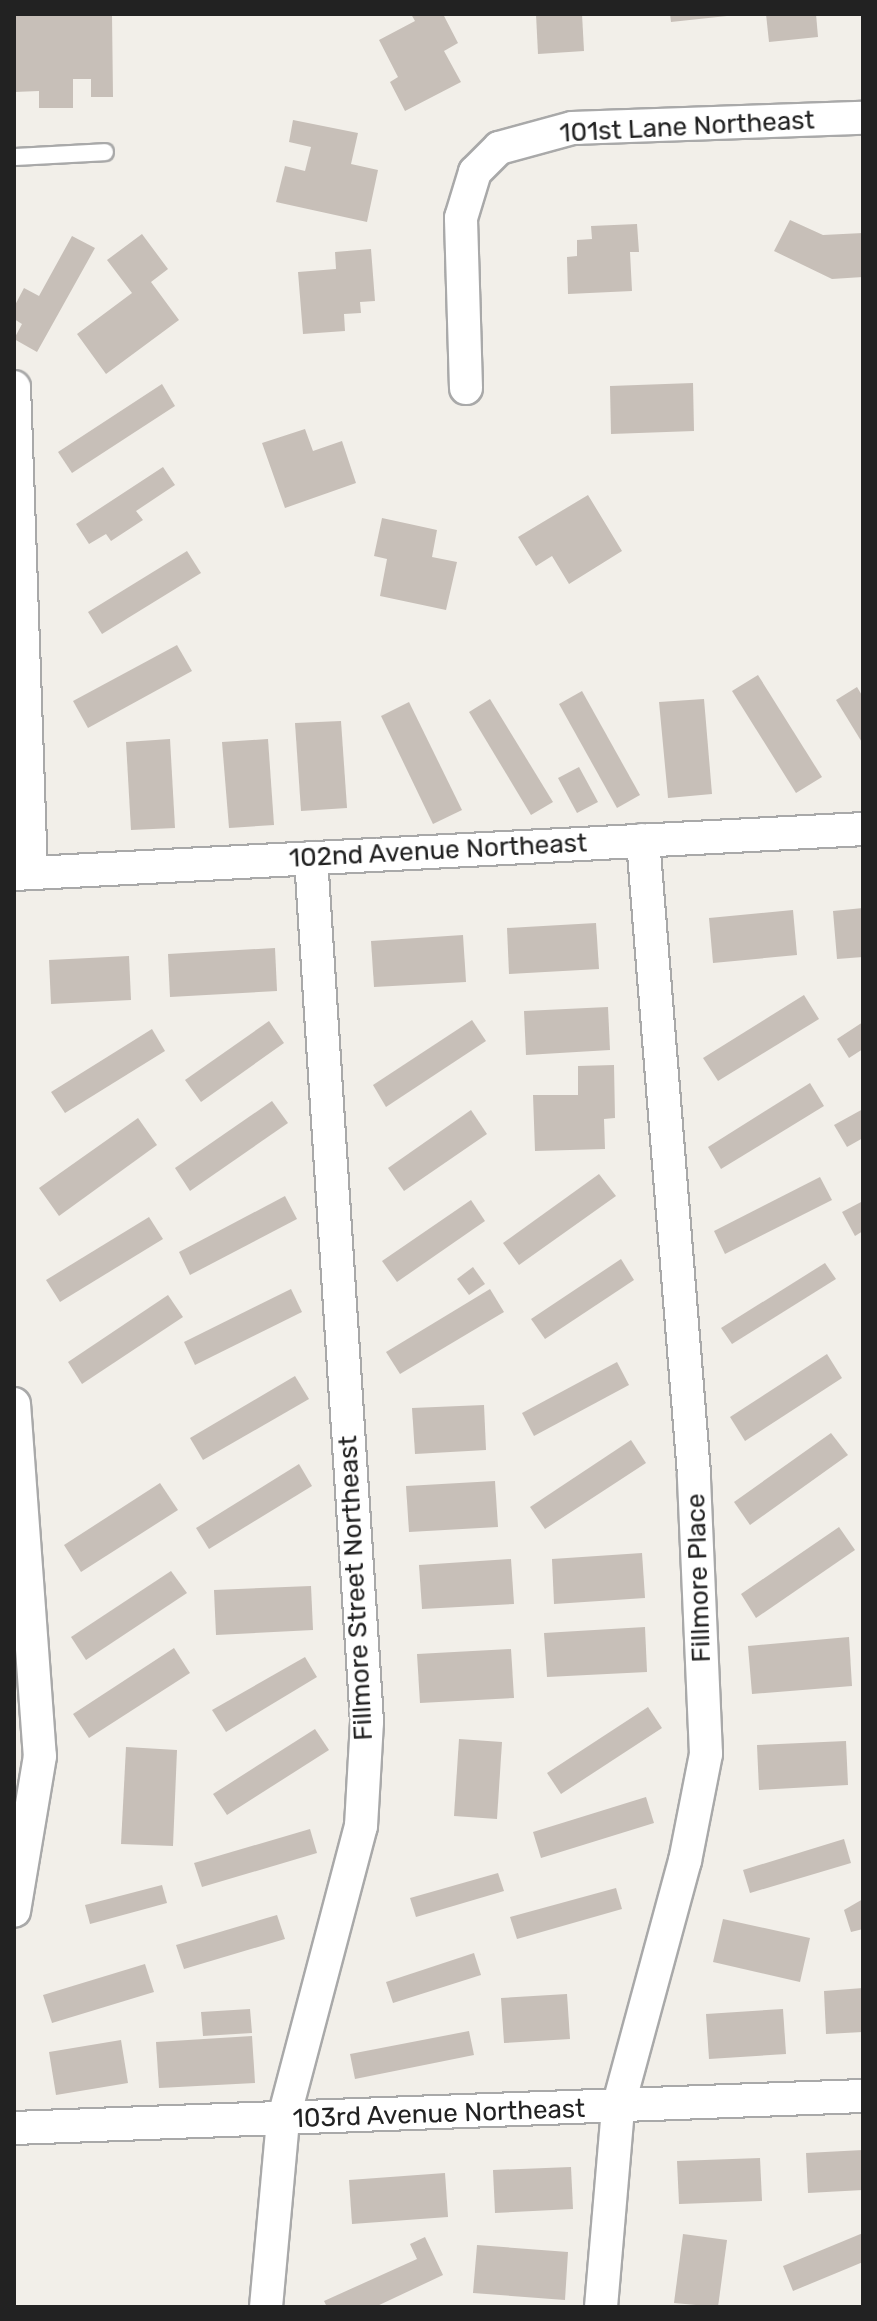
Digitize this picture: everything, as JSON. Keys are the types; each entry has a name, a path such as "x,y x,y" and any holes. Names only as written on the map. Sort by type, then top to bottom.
{"street":[{"name":"101st Lane Northeast","path":"466,388 461,218 475,172 499,148 572,128 863,118"},
{"path":"15,387 23,874"},
{"name":"102nd Avenue Northeast","path":"23,874 863,829"},
{"name":"Fillmore Place","path":"601,2307 618,2107 685,1861 706,1754 694,1474 643,840"},
{"name":"Fillmore Street Northeast","path":"266,2307 283,2121 361,1826 367,1722 311,858"},
{"path":"14,1404 40,1756 14,1911"},
{"name":"103rd Avenue Northeast","path":"14,2128 283,2121 863,2096"}],"lane":[{"path":"14,157 105,152"}],"building":[{"path":"14,14 112,14 113,97 91,97 91,79 73,79 73,108 39,108 39,91 14,92"},
{"path":"411,14 443,14 458,43 444,51 461,82 405,111 390,82 398,77 379,40 415,21"},
{"path":"536,14 582,14 584,51 538,54"},
{"path":"670,14 727,14 727,16 671,22"},
{"path":"766,14 816,14 818,37 769,42"},
{"path":"293,120 358,133 351,164 378,170 367,222 276,202 285,166 305,171 311,147 289,142"},
{"path":"790,220 823,235 863,233 863,277 832,279 774,251"},
{"path":"637,224 639,252 630,252 632,291 568,294 567,257 577,256 577,240 592,239 591,226"},
{"path":"142,234 168,269 151,282 179,320 106,374 77,334 132,293 107,260"},
{"path":"72,236 95,248 37,352 14,339 22,324 14,319 14,307 24,288 39,296"},
{"path":"371,249 375,301 360,302 361,313 344,314 345,331 303,334 298,272 336,269 335,252"},
{"path":"693,383 694,431 611,434 610,386"},
{"path":"162,384 175,406 72,473 58,452"},
{"path":"305,429 313,451 342,441 356,483 285,508 262,443"},
{"path":"163,467 175,485 136,511 143,520 111,541 106,534 89,544 76,524"},
{"path":"588,495 622,551 569,584 552,556 536,566 518,537"},
{"path":"382,518 437,530 432,557 457,562 446,610 380,596 387,559 374,556"},
{"path":"187,551 201,573 102,634 88,612"},
{"path":"177,645 192,671 88,728 73,701"},
{"path":"758,675 822,777 796,793 732,691"},
{"path":"857,687 863,697 863,744 836,700"},
{"path":"582,691 640,795 617,808 559,704"},
{"path":"490,699 553,802 531,815 469,712"},
{"path":"704,699 712,794 668,798 659,702"},
{"path":"409,702 462,810 433,824 381,716"},
{"path":"341,721 347,808 301,811 295,723"},
{"path":"170,739 175,828 131,830 126,742"},
{"path":"268,739 274,825 229,828 222,742"},
{"path":"579,767 598,802 577,813 558,778"},
{"path":"863,908 863,957 837,959 833,911"},
{"path":"793,910 797,955 713,963 709,918"},
{"path":"596,923 599,969 509,974 507,928"},
{"path":"463,935 466,982 374,987 371,941"},
{"path":"275,948 277,991 170,997 168,954"},
{"path":"129,956 131,1000 51,1004 49,960"},
{"path":"804,995 819,1019 718,1081 703,1058"},
{"path":"608,1007 610,1050 526,1055 524,1011"},
{"path":"472,1020 486,1041 386,1107 373,1085"},
{"path":"269,1021 284,1043 201,1102 185,1080"},
{"path":"863,1022 863,1049 849,1058 837,1039"},
{"path":"152,1029 165,1051 65,1113 51,1092"},
{"path":"614,1065 615,1118 604,1119 605,1149 535,1151 533,1095 578,1095 578,1066"},
{"path":"810,1083 824,1106 721,1169 708,1147"},
{"path":"272,1101 288,1123 190,1191 175,1168"},
{"path":"863,1109 863,1138 847,1147 834,1125"},
{"path":"471,1110 487,1134 404,1191 388,1168"},
{"path":"138,1118 157,1145 59,1216 39,1188"},
{"path":"599,1174 616,1196 519,1265 503,1243"},
{"path":"820,1177 832,1200 725,1254 714,1231"},
{"path":"285,1196 297,1219 190,1275 179,1252"},
{"path":"471,1200 485,1221 397,1282 382,1261"},
{"path":"863,1201 863,1231 855,1236 842,1212"},
{"path":"149,1217 163,1239 60,1302 46,1280"},
{"path":"621,1259 634,1280 545,1339 531,1319"},
{"path":"825,1263 836,1279 732,1344 721,1328"},
{"path":"473,1267 485,1284 469,1295 457,1279"},
{"path":"291,1289 302,1312 195,1365 184,1342"},
{"path":"490,1289 504,1312 400,1374 386,1352"},
{"path":"168,1295 183,1317 82,1384 68,1362"},
{"path":"827,1354 842,1378 745,1441 730,1417"},
{"path":"617,1362 629,1385 534,1436 522,1413"},
{"path":"295,1376 309,1399 203,1460 190,1438"},
{"path":"484,1405 486,1450 415,1454 412,1408"},
{"path":"831,1433 848,1455 750,1525 734,1502"},
{"path":"631,1440 646,1463 545,1529 530,1507"},
{"path":"299,1464 312,1486 209,1549 196,1528"},
{"path":"495,1481 498,1527 409,1532 406,1486"},
{"path":"160,1483 178,1510 81,1572 64,1545"},
{"path":"839,1527 855,1550 756,1618 741,1594"},
{"path":"642,1553 645,1598 554,1604 552,1559"},
{"path":"511,1559 514,1604 422,1609 419,1565"},
{"path":"171,1571 187,1593 86,1660 71,1637"},
{"path":"311,1586 313,1630 216,1635 214,1590"},
{"path":"645,1627 647,1672 547,1677 544,1633"},
{"path":"849,1637 852,1686 752,1694 748,1646"},
{"path":"174,1648 190,1673 89,1738 73,1714"},
{"path":"511,1649 514,1698 420,1703 417,1654"},
{"path":"305,1657 317,1677 226,1732 212,1710"},
{"path":"648,1707 662,1728 561,1794 547,1773"},
{"path":"315,1729 329,1750 227,1815 213,1794"},
{"path":"459,1739 502,1742 497,1819 454,1816"},
{"path":"846,1741 848,1785 759,1790 757,1745"},
{"path":"126,1747 177,1750 173,1846 121,1844"},
{"path":"646,1797 654,1823 541,1858 533,1832"},
{"path":"310,1829 317,1853 202,1887 194,1863"},
{"path":"844,1839 851,1863 750,1893 743,1870"},
{"path":"498,1873 504,1891 416,1917 410,1898"},
{"path":"162,1885 167,1903 90,1924 85,1905"},
{"path":"616,1888 622,1909 517,1939 510,1917"},
{"path":"863,1899 863,1929 851,1932 844,1910"},
{"path":"277,1915 285,1939 184,1969 176,1945"},
{"path":"723,1919 810,1938 800,1982 713,1962"},
{"path":"474,1953 481,1975 393,2003 386,1982"},
{"path":"145,1964 154,1992 52,2023 43,1995"},
{"path":"863,1988 863,2032 826,2034 824,1991"},
{"path":"567,1994 570,2039 504,2043 501,1998"},
{"path":"250,2009 252,2033 203,2036 201,2012"},
{"path":"783,2009 786,2054 709,2059 706,2014"},
{"path":"469,2031 474,2055 355,2079 350,2054"},
{"path":"252,2036 255,2083 159,2088 156,2042"},
{"path":"121,2040 128,2083 56,2095 49,2052"},
{"path":"863,2150 863,2190 808,2193 806,2153"},
{"path":"760,2158 762,2201 679,2204 677,2161"},
{"path":"571,2167 573,2209 495,2213 493,2170"},
{"path":"445,2173 448,2217 352,2224 349,2180"},
{"path":"863,2233 863,2262 793,2291 783,2266"},
{"path":"683,2234 727,2240 718,2307 674,2303"},
{"path":"425,2237 443,2275 375,2307 327,2307 324,2301 417,2259 410,2244"},
{"path":"477,2245 568,2252 565,2300 473,2293"}]}
